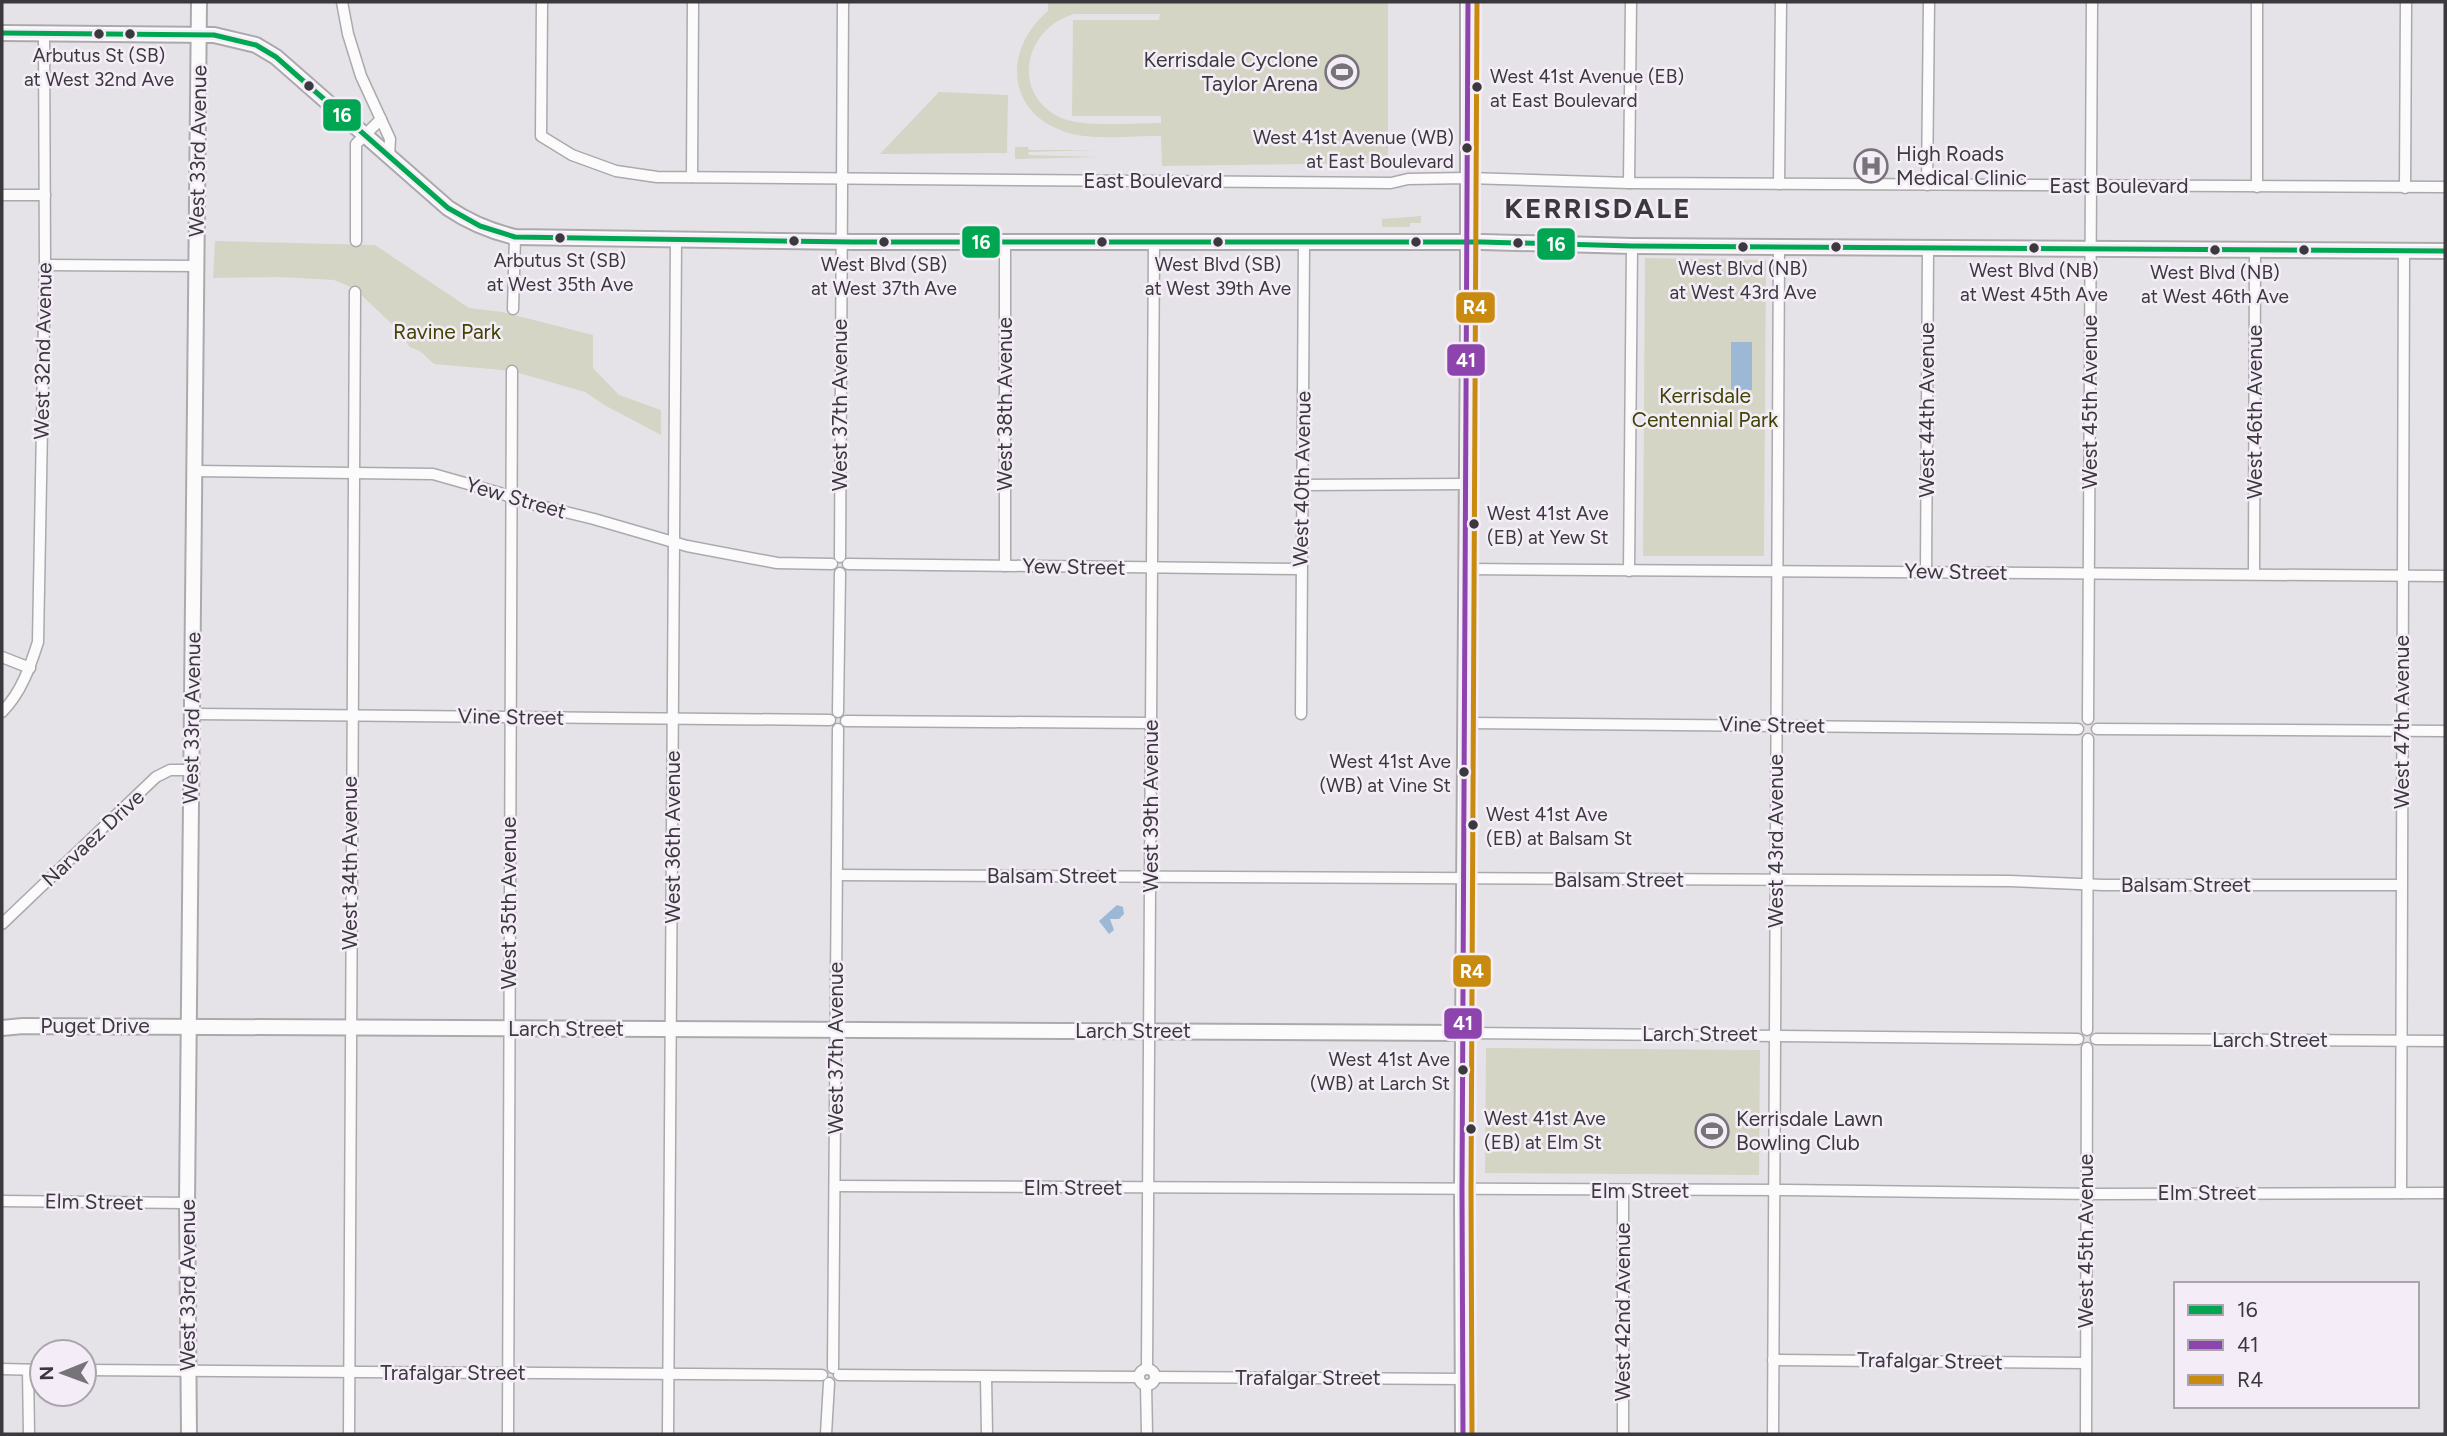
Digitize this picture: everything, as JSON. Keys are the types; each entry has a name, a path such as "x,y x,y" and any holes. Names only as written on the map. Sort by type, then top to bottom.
{"street":[{"name":"West 33rd Avenue","path":"189,1434 187,1203 200,2"},
{"path":"342,2 348,33 362,76 390,139 389,156"},
{"name":"East Boulevard","path":"542,2 541,136 572,155 616,171 657,177 1391,183 1408,179 1467,178 1629,183 2445,187"},
{"path":"692,177 693,2"},
{"name":"West 37th Avenue","path":"840,562 843,2"},
{"path":"1463,1434 1468,2"},
{"path":"1629,183 1631,2"},
{"path":"1779,184 1781,2"},
{"path":"1927,185 1929,2"},
{"name":"West 45th Avenue","path":"2088,719 2092,2"},
{"path":"2256,187 2257,2"},
{"path":"2405,188 2406,2"},
{"path":"2,33 199,35 231,38 256,45 276,57 466,220 487,230 515,237 841,242 1468,242 1632,246 2445,251"},
{"name":"West 32nd Avenue","path":"2,712 19,690 30,668 38,642 45,265 44,34"},
{"path":"356,241 356,144 381,119"},
{"path":"2,195 45,195"},
{"path":"513,309 515,237"},
{"name":"West 36th Avenue","path":"668,1434 676,239"},
{"name":"West 38th Avenue","path":"1005,242 1005,566"},
{"name":"West 39th Avenue","path":"1151,1373 1149,1188 1154,243"},
{"name":"West 40th Avenue","path":"1301,714 1304,243"},
{"path":"1629,571 1632,246"},
{"name":"West 43rd Avenue","path":"1773,1434 1779,247"},
{"name":"West 44th Avenue","path":"1926,571 1927,248"},
{"name":"West 46th Avenue","path":"2254,574 2255,250"},
{"name":"West 47th Avenue","path":"2401,1193 2404,251"},
{"path":"45,265 197,266"},
{"name":"West 34th Avenue","path":"349,1434 349,1028 355,292"},
{"name":"West 35th Avenue","path":"508,1434 512,371"},
{"name":"Yew Street","path":"195,471 433,474 675,543 776,563 1300,569"},
{"path":"1302,485 1467,484"},
{"path":"838,712 840,573 834,570 840,562"},
{"name":"Yew Street","path":"1466,569 2445,576"},
{"path":"2,657 30,668"},
{"path":"838,712 844,715 846,721 844,726 838,729 832,726 830,720 832,715 838,712"},
{"name":"Vine Street","path":"192,714 830,720"},
{"path":"2088,719 2094,722 2097,729 2095,736 2088,739 2081,736 2078,729 2081,722 2088,719"},
{"path":"846,721 1152,723"},
{"name":"Vine Street","path":"1466,723 2078,729"},
{"name":"West 37th Avenue","path":"836,1371 838,729"},
{"path":"2097,729 2445,731"},
{"path":"2087,1030 2088,739"},
{"name":"Narvaez Drive","path":"2,924 156,777 170,770 192,770"},
{"name":"Balsam Street","path":"837,875 2401,885"},
{"name":"Puget Drive","path":"2,1028 189,1028"},
{"name":"Larch Street","path":"189,1028 1464,1033 2078,1039"},
{"path":"2087,1030 2093,1033 2096,1039 2093,1045 2087,1048 2080,1045 2078,1039 2080,1033 2087,1030"},
{"name":"Larch Street","path":"2096,1039 2445,1041"},
{"name":"West 45th Avenue","path":"2087,1048 2087,1434"},
{"name":"Elm Street","path":"835,1186 2445,1194"},
{"name":"West 42nd Avenue","path":"1623,1191 1623,1434"},
{"name":"Elm Street","path":"2,1201 187,1203"},
{"name":"Trafalgar Street","path":"1773,1360 2086,1363"},
{"path":"2,1369 28,1370"},
{"path":"826,1434 826,1369 1142,1381"},
{"name":"Trafalgar Street","path":"98,1370 668,1374 826,1379"},
{"path":"1147,1434 1141,1371 1151,1373"},
{"name":"Trafalgar Street","path":"1151,1373 1462,1379"},
{"path":"986,1377 987,1434"},
{"path":"29,1408 29,1434"}],"green space":[{"path":"1048,2 1388,2 1388,163 1162,166 1161,136 1090,137 1069,133 1048,124 1033,112 1023,97 1018,80 1018,62 1023,44 1033,27 1048,11","holes":["1074,14 1160,14 1159,20 1073,20 1072,116 1161,116 1161,123 1081,123 1059,117 1044,106 1034,92 1029,77 1030,61 1044,32 1057,21"]},
{"path":"939,92 1008,95 1007,153 880,154"},
{"path":"1015,147 1028,147 1029,150 1100,150 1028,152 1029,155 1100,157 1015,159"},
{"path":"1421,216 1421,223 1410,223 1410,227 1382,227 1382,219"},
{"name":"Ravine Park","path":"215,241 375,245 469,308 502,312 593,335 593,368 619,395 661,410 661,435 585,392 512,371 434,364 420,351 410,347 396,328 355,289 334,280 213,278"},
{"name":"Kerrisdale Centennial Park","path":"1645,258 1766,260 1764,556 1643,556"},
{"path":"1486,1048 1760,1050 1759,1175 1485,1173"}],"water":[{"path":"1731,342 1752,342 1752,390 1731,390"},
{"path":"1117,905 1123,907 1124,914 1119,919 1110,919 1114,930 1109,934 1099,921"}],"transit line":[{"name":"41","path":"1463,1434 1468,2"},
{"name":"R4","path":"1472,1434 1477,2"},
{"name":"16","path":"2,33 214,35 256,45 276,57 448,208 480,226 515,237 853,242 1482,242 1632,246 2445,251"}],"place":[{"name":"Arbutus St (SB) at West 32nd Ave","path":"99,34"},
{"name":"Kerrisdale Cyclone Taylor Arena","path":"1342,72"},
{"name":"West 41st Avenue (EB) at East Boulevard","path":"1477,87"},
{"name":"West 41st Avenue (WB) at East Boulevard","path":"1467,148"},
{"name":"High Roads Medical Clinic","path":"1871,166"},
{"name":"Arbutus St (SB) at West 35th Ave","path":"560,238"},
{"name":"West Blvd (SB) at West 37th Ave","path":"884,242"},
{"name":"West Blvd (SB) at West 39th Ave","path":"1218,242"},
{"name":"West Blvd (NB) at West 43rd Ave","path":"1743,247"},
{"name":"West Blvd (NB) at West 45th Ave","path":"2034,248"},
{"name":"West Blvd (NB) at West 46th Ave","path":"2215,250"},
{"name":"West 41st Ave (EB) at Yew St","path":"1474,524"},
{"name":"West 41st Ave (WB) at Vine St","path":"1464,772"},
{"name":"West 41st Ave (EB) at Balsam St","path":"1473,825"},
{"name":"West 41st Ave (WB) at Larch St","path":"1463,1070"},
{"name":"West 41st Ave (EB) at Elm St","path":"1471,1129"},
{"name":"Kerrisdale Lawn Bowling Club","path":"1712,1131"}],"district":[{"name":"KERRISDALE","path":"1598,208"}]}
